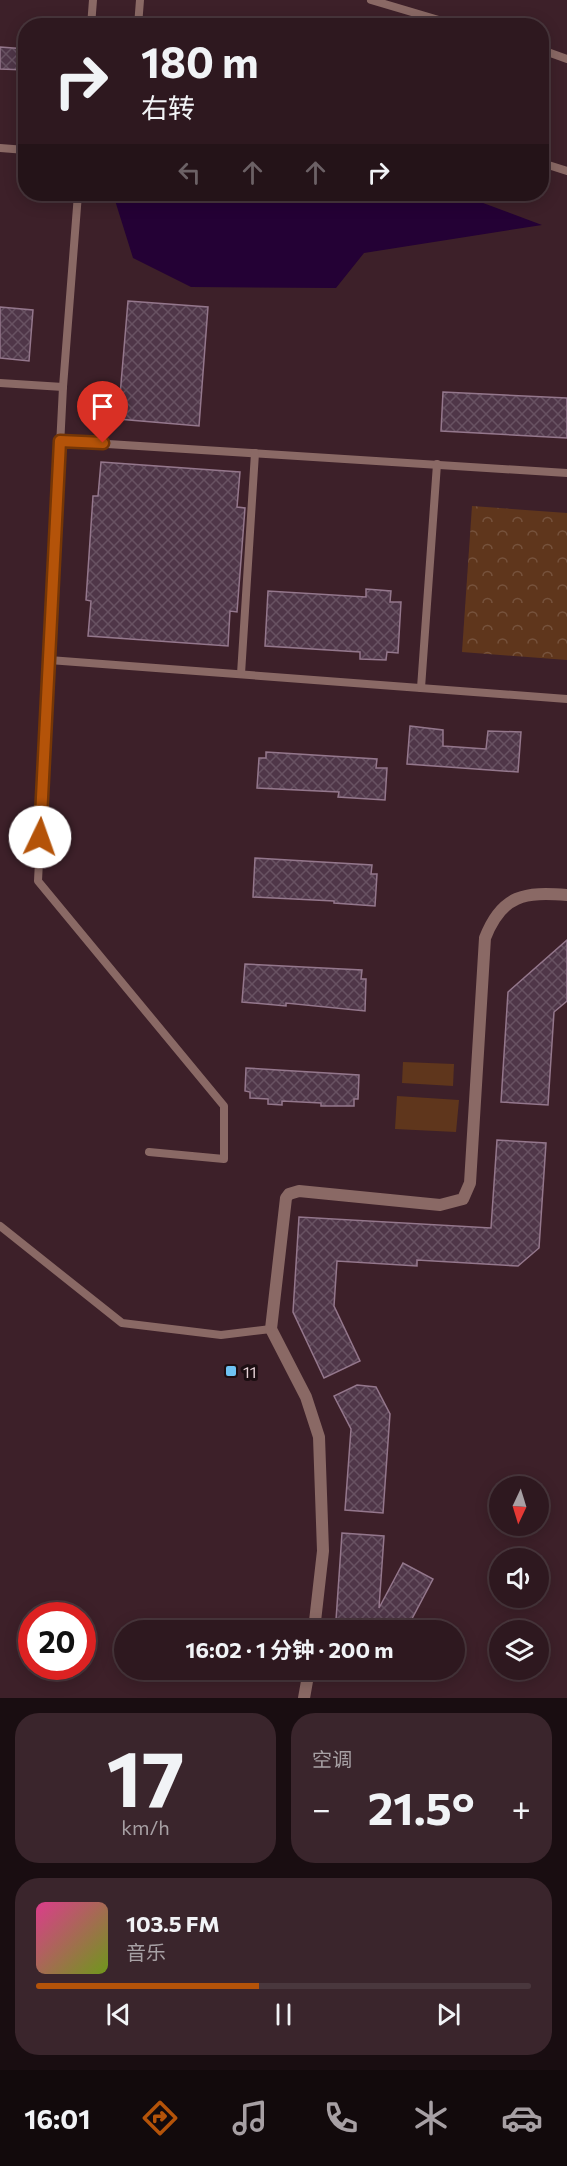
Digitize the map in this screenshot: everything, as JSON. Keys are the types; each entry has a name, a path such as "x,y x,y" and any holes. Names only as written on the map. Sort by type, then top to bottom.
{"street":[{"path":"315,1620 323,1551 319,1437 306,1397 271,1329 286,1198 289,1194 299,1191 440,1205 458,1201 465,1196 470,1183 485,938 500,909 514,899 536,893 567,895"},
{"path":"304,1698 307,1680"}],"lane":[{"path":"92,18 93,0"},
{"path":"139,18 140,0"},
{"path":"371,0 432,18"},
{"path":"549,52 567,58"},
{"path":"0,148 18,149"},
{"path":"549,165 567,171"},
{"path":"77,201 63,387 38,881 224,1106 224,1159 149,1152"},
{"path":"0,383 63,387"},
{"path":"60,441 567,472"},
{"path":"241,674 255,453"},
{"path":"421,688 437,464"},
{"path":"49,660 567,699"},
{"path":"0,1227 122,1323 221,1335 271,1329"}],"green space":[{"path":"472,506 567,513 567,660 462,652"},
{"path":"403,1062 454,1064 453,1086 402,1083"},
{"path":"397,1096 459,1100 456,1132 395,1129"}],"shaded area":[{"path":"115,201 478,201 542,225 364,253 336,288 191,287 133,258"}],"building":[{"path":"0,47 18,48 18,70 0,69"},
{"path":"128,301 208,307 199,426 118,419"},
{"path":"0,307 33,310 29,361 0,358"},
{"path":"443,392 567,398 567,438 441,431"},
{"path":"101,462 240,472 237,507 245,508 237,612 230,611 228,646 88,636 91,601 86,600 93,496 98,496"},
{"path":"366,589 391,591 390,602 401,602 398,653 387,652 386,660 360,659 360,652 265,646 268,591 366,597"},
{"path":"410,726 443,730 443,746 486,749 488,731 521,732 518,772 407,764"},
{"path":"266,752 377,759 376,768 387,768 385,800 338,797 339,792 257,788 259,758 266,758"},
{"path":"255,858 372,865 371,874 377,874 375,906 334,903 334,901 253,897"},
{"path":"567,940 567,1001 554,1012 548,1105 501,1102 508,992"},
{"path":"245,964 362,970 361,979 366,979 365,1011 286,1003 286,1006 242,1002"},
{"path":"246,1068 359,1075 358,1099 354,1099 354,1106 321,1106 321,1103 282,1101 282,1105 268,1104 268,1099 250,1098 250,1092 245,1091"},
{"path":"497,1140 546,1143 539,1248 518,1266 417,1260 417,1266 337,1261 334,1306 360,1361 324,1378 293,1312 299,1217 491,1228"},
{"path":"357,1385 376,1387 390,1414 383,1513 345,1510 351,1429 334,1396"},
{"path":"342,1533 384,1536 379,1608 403,1563 433,1579 411,1620 336,1620"}],"place":[{"name":"11","path":"231,1371"}],"route":[{"path":"40,837 60,441 103,443"}]}
